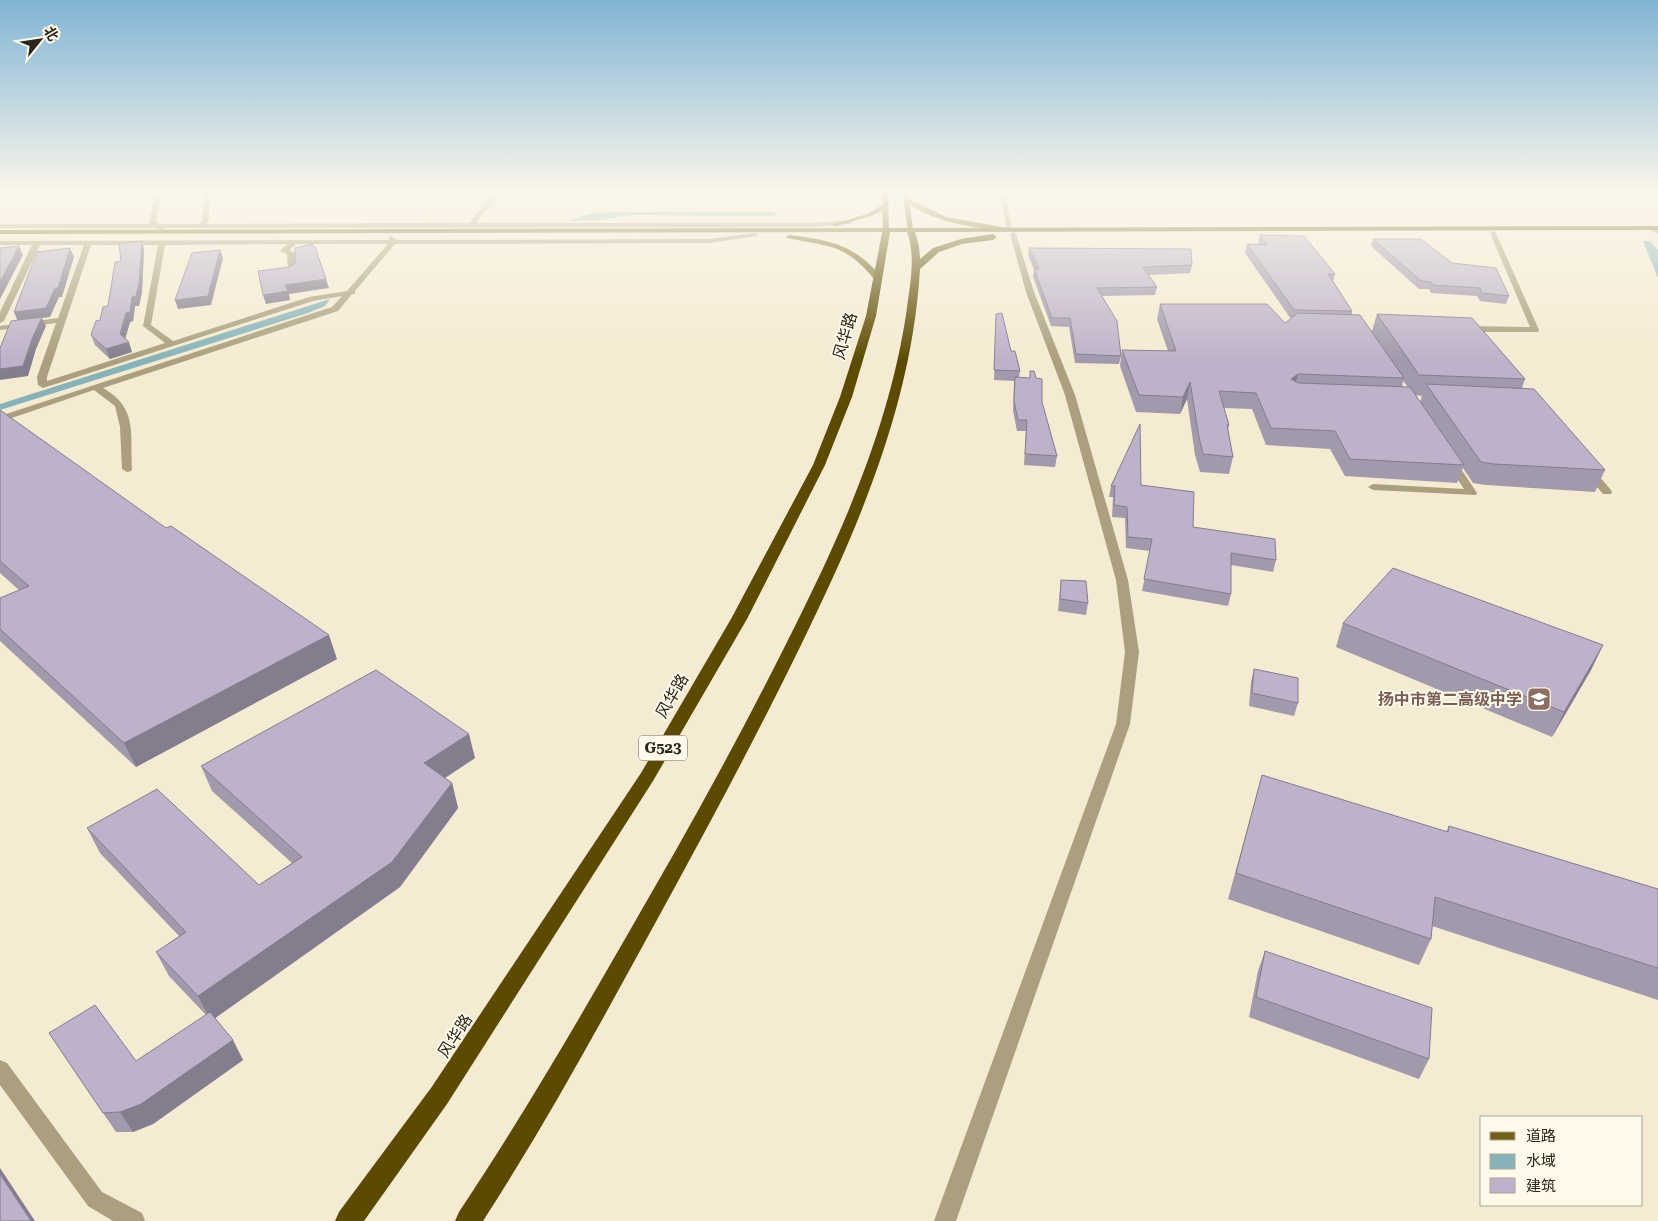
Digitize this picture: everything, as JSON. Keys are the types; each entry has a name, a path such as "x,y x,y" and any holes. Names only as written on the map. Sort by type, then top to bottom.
{"highway":[{"name":"风华路","path":"348,1221 439,1096 636,793 739,619 785,533 822,457 846,397 871,316 884,247"},
{"path":"468,1221 524,1134 717,795 804,623 844,536 872,467 895,398 912,316 916,268 914,247"},
{"path":"916,268 936,250 945,247"}],"main road":[{"path":"841,247 851,250 867,264 878,278"}],"street":[{"path":"0,321 35,247"},
{"path":"74,247 97,247"},
{"path":"161,247 147,326 172,344"},
{"path":"288,247 284,251 295,253 292,272"},
{"path":"0,419 335,309 352,292 384,247"},
{"path":"945,1221 1123,724 1132,652 1122,580 1070,394 1030,292 1016,247"},
{"path":"1465,331 1535,330 1499,247"},
{"path":"84,248 42,377 43,385 312,300 352,292"},
{"path":"31,258 40,257"},
{"path":"0,328 61,320"},
{"path":"95,387 116,402 121,408 127,468"},
{"path":"1373,487 1472,492 1446,454"},
{"path":"1582,463 1607,492"},
{"path":"0,1069 95,1199 134,1221"}],"water":[{"path":"1645,247 1655,247 1658,250 1658,278"},
{"path":"330,299 325,306 308,313 0,410 0,404"}],"building":[{"path":"18,247 0,282 0,248"},
{"path":"119,247 142,247 139,283 136,296 132,297 130,312 126,313 120,334 129,342 106,349 91,335 96,321 100,320 103,307 108,306 115,262 121,261"},
{"path":"315,247 326,279 285,285 288,291 263,295 258,271 290,267 295,263 295,248"},
{"path":"1249,247 1313,247 1335,274 1328,274 1352,311 1294,310"},
{"path":"1382,247 1431,247 1452,263 1496,268 1509,296 1482,293 1480,288 1433,285 1431,282 1421,281"},
{"path":"70,248 58,288 55,288 46,308 14,312 37,252"},
{"path":"1029,248 1191,249 1192,265 1143,267 1157,287 1097,288 1117,321 1121,356 1076,354 1070,318 1052,318 1034,269 1039,269"},
{"path":"220,250 208,296 175,300 192,253"},
{"path":"1160,304 1267,304 1285,323 1298,313 1360,315 1404,378 1298,374 1291,379 1298,383 1410,387 1464,465 1350,459 1335,431 1271,428 1256,393 1219,391 1229,425 1227,425 1233,457 1203,454 1190,382 1183,397 1139,395 1122,350 1176,351"},
{"path":"1002,313 1011,351 1015,351 1020,371 994,370 996,314"},
{"path":"1377,314 1472,318 1525,379 1419,375"},
{"path":"42,317 23,366 0,369 0,348 11,321"},
{"path":"1030,371 1034,371 1036,378 1042,379 1042,402 1057,456 1025,454 1027,420 1018,420 1014,401 1015,377 1030,378"},
{"path":"1426,384 1534,389 1605,470 1481,462"},
{"path":"0,410 166,528 171,526 329,635 124,743 0,629 0,598 29,586 0,561"},
{"path":"1140,424 1141,485 1194,492 1193,527 1275,539 1276,560 1231,553 1231,594 1144,579 1152,539 1128,537 1127,507 1114,505 1115,486 1111,486"},
{"path":"1393,568 1603,645 1564,712 1343,623"},
{"path":"1061,580 1086,581 1088,603 1060,599"},
{"path":"1254,669 1298,678 1298,703 1252,693"},
{"path":"376,670 469,734 424,763 452,783 392,862 198,996 156,952 186,932 87,828 157,789 259,885 302,857 201,766"},
{"path":"1262,775 1448,832 1449,826 1658,889 1658,968 1435,897 1431,939 1236,873"},
{"path":"1265,951 1432,1008 1429,1059 1256,997"},
{"path":"95,1005 136,1061 210,1012 233,1040 141,1104 120,1112 103,1113 49,1033"},
{"path":"0,1174 31,1221 0,1221"}],"place":[{"name":"扬中市第二高级中学","path":"1539,699"}]}
